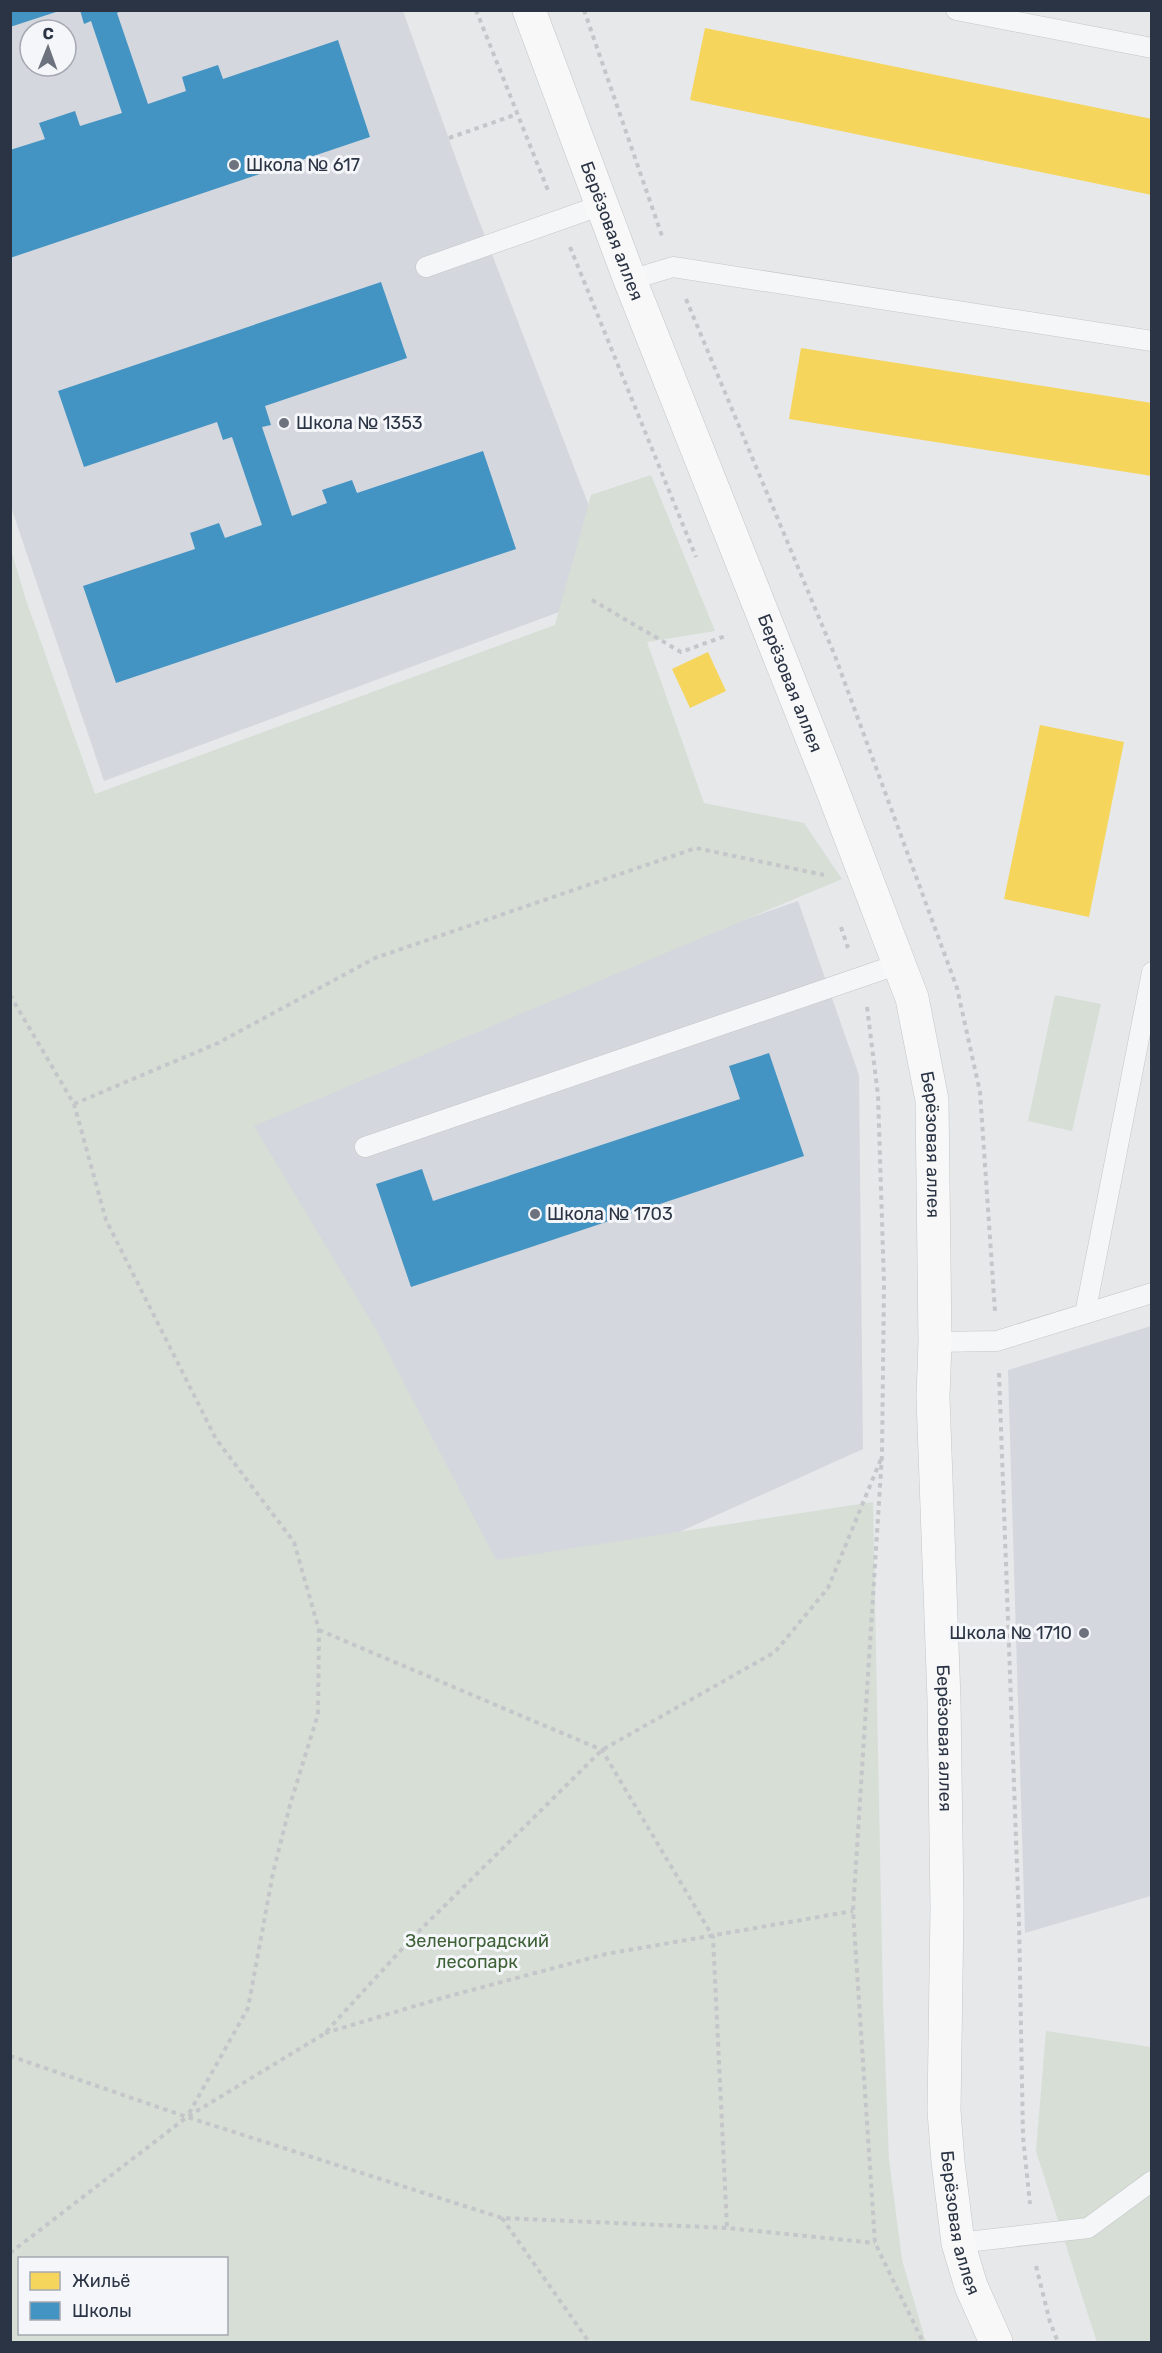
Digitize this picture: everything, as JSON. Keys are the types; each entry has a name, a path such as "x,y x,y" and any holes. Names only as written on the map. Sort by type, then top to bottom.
{"street":[{"name":"Берёзовая аллея","path":"529,10 630,280 825,770 912,998 932,1100 935,1342 933,1397 943,1688 947,1908 944,2111 958,2243 971,2286 996,2343"}],"lane":[{"path":"956,10 1152,48"},
{"path":"426,267 560,222 602,205"},
{"path":"630,280 673,267 1152,341"},
{"path":"365,1147 899,964"},
{"path":"1085,1314 1152,972"},
{"path":"935,1342 997,1341 1152,1293"},
{"path":"958,2243 1088,2228 1152,2181"}],"path":[{"path":"476,10 697,559"},
{"path":"449,138 517,114"},
{"path":"592,600 681,652 728,635"},
{"path":"723,624 732,646"},
{"path":"74,1104 218,1043 375,958 696,848 824,875"},
{"path":"820,864 828,885"},
{"path":"841,926 868,1008 878,1095 884,1284 882,1455 853,1911 875,2243 923,2343"},
{"path":"10,995 74,1104 106,1220 216,1439 294,1542 319,1630 318,1714 290,1805 273,1873 248,2008 187,2116"},
{"path":"997,1341 1019,1921 1023,2137 1036,2276 1058,2343"},
{"path":"324,2034 413,1937 602,1750 775,1652 828,1588 882,1455"},
{"path":"319,1630 602,1750 713,1937 727,2228"},
{"path":"10,2253 187,2116 324,2034 442,1998 606,1954 853,1911"},
{"path":"10,2056 502,2218 727,2228 875,2243"},
{"path":"502,2218 589,2343"}],"shaded area":[{"name":"Школа № 1353","path":"10,11 403,11 468,192 621,589 104,781 11,507"},
{"name":"Школа № 1703","path":"798,901 859,1075 863,1449 520,1604 217,1104"},
{"name":"Школа № 1710","path":"1151,1326 1151,1896 1025,1933 1008,1370"}],"green space":[{"name":"Зеленоградский лесопарк","path":"651,475 715,631 647,642 704,803 804,823 842,879 254,1126 377,1331 496,1560 873,1502 883,2003 889,2160 902,2260 926,2342 11,2342 11,550 27,603 95,794 555,625 591,495"},
{"path":"1055,995 1101,1004 1072,1131 1028,1121"},
{"path":"1046,2031 1151,2047 1151,2342 1097,2342 1036,2151"}],"building: Жильё":[{"path":"705,28 1152,119 1152,195 690,100"},
{"path":"801,348 1152,403 1152,476 789,419"},
{"path":"708,652 726,691 690,708 672,669"},
{"path":"1040,725 1124,742 1089,917 1004,899"}],"building: Школы":[{"path":"10,10 59,10 38,18 18,18 18,24 10,27"},
{"path":"80,10 122,10 117,13 148,104 186,91 182,77 218,65 223,79 338,40 370,137 10,258 10,150 45,139 39,123 75,111 80,126 122,113 91,21 84,24"},
{"path":"381,282 407,358 265,406 271,425 262,427 292,516 327,503 322,490 352,480 357,493 483,451 516,549 116,683 83,586 195,549 190,533 219,523 225,538 262,525 232,437 223,440 217,422 84,467 58,391"},
{"path":"769,1053 804,1156 411,1287 376,1184 422,1169 433,1201 740,1099 729,1066"}],"place":[{"name":"Школа № 617","path":"234,165"},
{"name":"Школа № 1353","path":"284,423"},
{"name":"Школа № 1703","path":"535,1214"},
{"name":"Школа № 1710","path":"1084,1633"}]}
